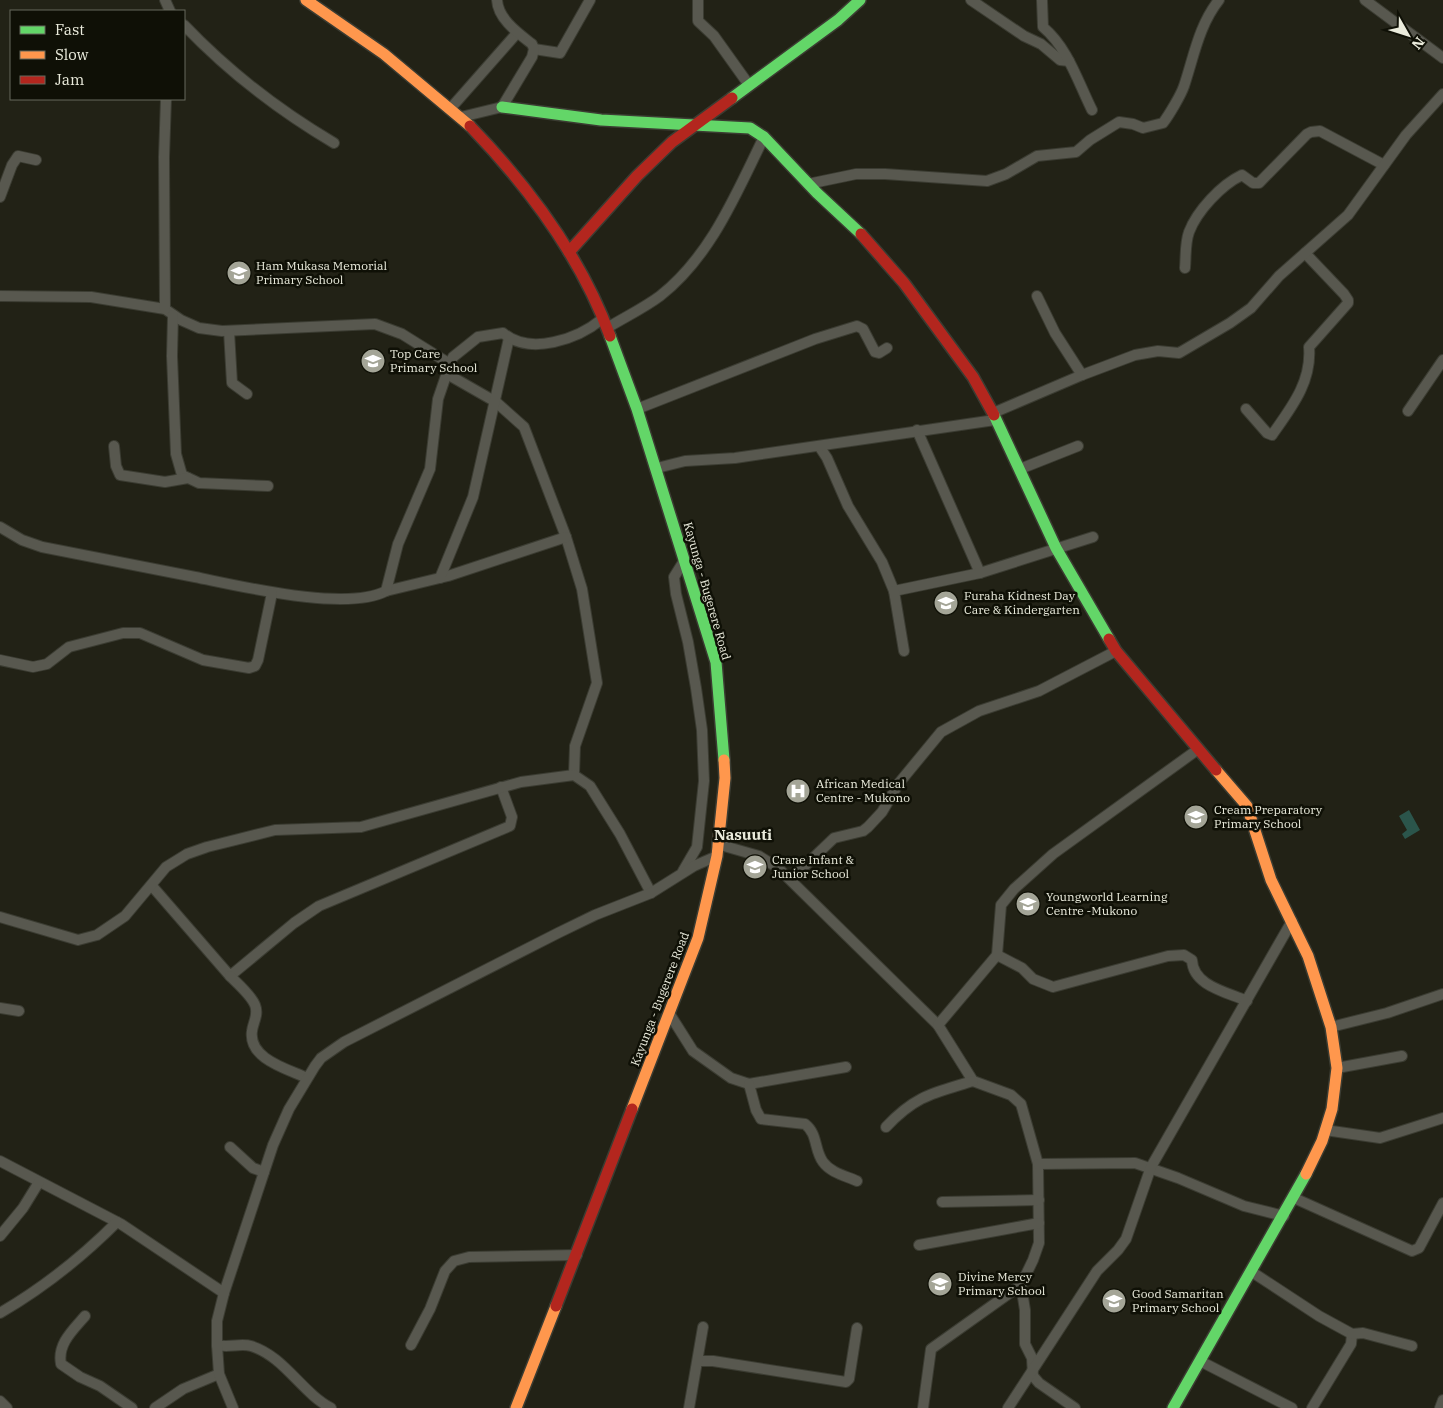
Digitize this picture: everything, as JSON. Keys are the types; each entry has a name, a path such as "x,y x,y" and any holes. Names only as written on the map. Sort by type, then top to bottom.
{"street":[{"path":"497,0 498,8 505,19 534,49 560,53 590,0"},
{"path":"698,0 698,21 714,36 749,85"},
{"path":"569,252 642,170 692,126 838,20 860,0"},
{"path":"971,0 1024,36 1041,44 1060,60 1069,61"},
{"path":"1042,0 1043,27 1053,35 1069,61 1092,110"},
{"path":"808,184 866,174 987,181 1006,174 1037,156 1076,152 1090,140 1119,122 1133,124 1142,128 1164,123 1183,89 1200,35 1208,17 1220,0"},
{"path":"1365,0 1443,58"},
{"name":"Kayunga - Bugerere Road","path":"313,2 384,54 460,117 509,168 569,252 605,324 637,409 657,468 716,662 725,778 717,850 698,938 577,1255 516,1408"},
{"path":"185,26 234,74 299,122 334,143"},
{"path":"450,109 517,32"},
{"path":"502,107 532,57 534,49"},
{"path":"657,468 685,461 735,458 819,446 994,416 1082,375 1144,352 1179,353 1192,348 1251,308 1264,292 1348,215 1406,135 1443,94"},
{"path":"166,100 164,157 176,454 182,475 199,483 268,486"},
{"path":"460,117 502,107 601,120 692,126 743,126 764,137 808,184 866,238 904,282 973,377 1020,469 1056,548 1116,651 1197,750 1247,806 1265,864 1308,956 1331,1027 1337,1068 1332,1109 1326,1130 1294,1198 1173,1408"},
{"path":"1185,268 1188,234 1195,219 1226,184 1242,175 1252,183 1259,183 1307,134 1320,131 1384,165"},
{"path":"386,590 398,544 430,470 438,399 453,357 478,337 503,333 509,338 536,344 553,342 605,324 660,296 691,264 712,237 735,199 764,137"},
{"path":"0,197 12,165 18,156 36,160"},
{"path":"1246,409 1266,433 1272,435 1304,386 1310,370 1309,347 1348,303 1344,294 1305,253"},
{"path":"0,296 91,297 169,312 199,328 229,331 375,324 402,334 450,364"},
{"path":"1037,296 1055,333 1082,375"},
{"path":"637,409 815,339 857,326 863,329 875,352 879,353 887,348"},
{"path":"229,331 232,383 247,394"},
{"path":"440,578 473,497 509,338"},
{"path":"1408,411 1443,360"},
{"path":"447,374 496,402 524,427 566,537 582,589 597,683 575,746 574,776"},
{"path":"917,430 980,573"},
{"path":"114,446 116,466 120,475 165,482 188,478"},
{"path":"819,446 827,458 848,506 882,562 894,591 904,651"},
{"path":"1020,469 1078,446"},
{"path":"0,529 42,547 272,593 343,598 377,595 386,590 440,578 515,556 566,537"},
{"path":"894,591 980,573 1093,537"},
{"path":"681,874 697,847 704,780 702,730 696,688 688,642 676,594 674,576 684,561"},
{"path":"0,660 33,666 47,664 69,647 123,633 140,632 203,660 249,668 255,666 258,660 272,593"},
{"path":"791,879 834,838 863,831 868,827 882,812 899,783 942,732 979,711 1039,690 1116,651"},
{"path":"938,1025 996,955 1001,905 1014,889 1052,854 1197,750"},
{"path":"0,917 78,940 97,935 114,926 152,886 166,867 187,854 207,847 275,830 361,827 521,782 574,776 590,786 620,834 651,893"},
{"path":"230,976 294,923 319,906 510,826 512,817 501,787"},
{"path":"233,1408 219,1374 216,1345 217,1321 224,1293 264,1172 289,1109 321,1058 344,1042 558,933 595,915 651,893 717,850 759,856 791,879 938,1025 973,1081"},
{"path":"152,886 255,1005 257,1015 252,1032 253,1045 256,1049 270,1061 307,1078"},
{"path":"1008,1408 1097,1270 1118,1250 1126,1239 1151,1167 1292,921"},
{"path":"996,955 1022,968 1034,980 1053,987 1168,956 1184,955 1192,960 1192,967 1199,980 1247,1001"},
{"path":"1331,1027 1387,1013 1443,994"},
{"path":"0,1008 19,1011"},
{"path":"669,1013 693,1051 732,1078 749,1084 846,1067"},
{"path":"1337,1068 1402,1056"},
{"path":"886,1127 912,1102 930,1094 973,1081 1011,1095 1021,1104 1038,1164 1039,1243 1021,1285 931,1349 923,1408"},
{"path":"749,1084 756,1110 761,1119 806,1124 815,1135 822,1162 834,1172 857,1181"},
{"path":"1326,1130 1380,1138 1443,1118"},
{"path":"230,1147 253,1168 264,1172"},
{"path":"0,1162 117,1222 224,1293"},
{"path":"1038,1164 1126,1162 1151,1167 1244,1206 1284,1216"},
{"path":"0,1236 24,1208 39,1182"},
{"path":"1294,1198 1412,1251 1419,1248 1443,1203"},
{"path":"942,1202 1039,1200"},
{"path":"0,1313 62,1271 96,1243 117,1222"},
{"path":"919,1245 1039,1223"},
{"path":"411,1345 430,1309 445,1271 454,1261 469,1257 577,1255"},
{"path":"1252,1272 1319,1316 1352,1334 1363,1332 1412,1346"},
{"path":"1021,1285 1026,1310 1025,1344 1032,1358 1033,1376 1039,1383 1075,1408"},
{"path":"85,1316 62,1345 59,1352 61,1364 80,1377 100,1386 132,1408"},
{"path":"689,1408 699,1361 703,1326"},
{"path":"699,1361 713,1361 846,1382 849,1379 857,1328"},
{"path":"1312,1408 1351,1344 1352,1334"},
{"path":"216,1345 225,1347 250,1346 264,1353 331,1408"},
{"path":"1200,1361 1292,1408"},
{"path":"155,1408 183,1389 219,1374"},
{"path":"1440,1408 1443,1400"},
{"path":"0,1402 6,1408"}],"water":[{"path":"1409,810 1420,830 1405,839 1402,834 1407,830 1399,816"}],"traffic: fast":[{"path":"732,98 838,20 860,0"},
{"path":"502,107 601,120 750,128 764,137 817,193 861,234"},
{"path":"610,336 637,409 716,662 724,760"},
{"path":"994,415 1056,548 1109,639"},
{"path":"1173,1408 1306,1174"}],"traffic: slow":[{"path":"306,0 384,54 470,126"},
{"path":"632,1109 698,938 717,856 725,778 724,760"},
{"path":"1216,770 1247,806 1271,880 1308,956 1331,1027 1337,1068 1332,1109 1322,1141 1306,1174"},
{"path":"516,1408 556,1306"}],"traffic: jam":[{"path":"569,252 637,176 672,142 732,98"},
{"path":"470,126 512,173 551,224 584,278 610,336"},
{"path":"861,234 904,283 973,377 994,415"},
{"path":"1109,639 1116,651 1216,770"},
{"path":"556,1306 632,1109"}],"place":[{"name":"Ham Mukasa Memorial Primary School","path":"239,273"},
{"name":"Top Care Primary School","path":"373,361"},
{"name":"Furaha Kidnest Day Care & Kindergarten","path":"946,603"},
{"name":"African Medical Centre - Mukono","path":"798,791"},
{"name":"Cream Preparatory Primary School","path":"1196,817"},
{"name":"Crane Infant & Junior School","path":"755,867"},
{"name":"Youngworld Learning Centre -Mukono","path":"1028,904"},
{"name":"Divine Mercy Primary School","path":"940,1284"},
{"name":"Good Samaritan Primary School","path":"1114,1301"}],"district":[{"name":"Nasuuti","path":"743,835"}]}
